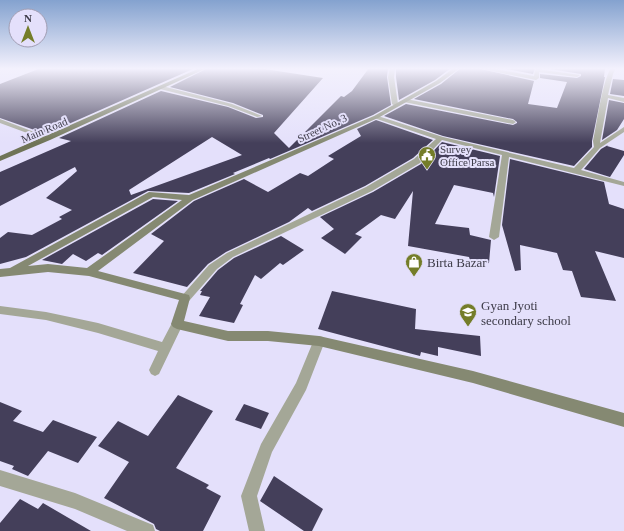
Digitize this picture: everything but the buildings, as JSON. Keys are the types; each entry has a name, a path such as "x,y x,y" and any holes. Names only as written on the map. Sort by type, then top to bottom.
{"main road":[{"name":"Main Road","path":"0,159 151,93"}],"street":[{"path":"181,93 230,105 259,116"},
{"path":"393,93 395,104"},
{"name":"Street No. 3","path":"89,272 190,198 376,117 395,104 406,101 421,93"},
{"path":"598,147 596,141 606,93"},
{"path":"605,96 624,100"},
{"path":"406,101 513,122"},
{"path":"376,117 441,138 624,184"},
{"path":"0,121 48,139"},
{"path":"576,171 598,147 624,129"},
{"path":"155,370 177,324 185,298 213,267 230,255 369,189 417,161 441,138"},
{"path":"494,237 506,154"},
{"name":"Street No. 3","path":"5,273 152,194 190,198"},
{"path":"5,273 48,268 89,272 185,298"},
{"path":"0,310 46,316 98,328 166,348"},
{"path":"177,324 228,336 268,336 319,342 473,377 624,420"},
{"path":"257,531 250,496 266,449 300,386 319,342"},
{"path":"0,478 75,501 147,531"}],"place":[{"name":"Survey Office Parsa","path":"427,170"},
{"name":"Birta Bazar","path":"414,277"},
{"name":"Gyan Jyoti secondary school","path":"468,327"}]}
